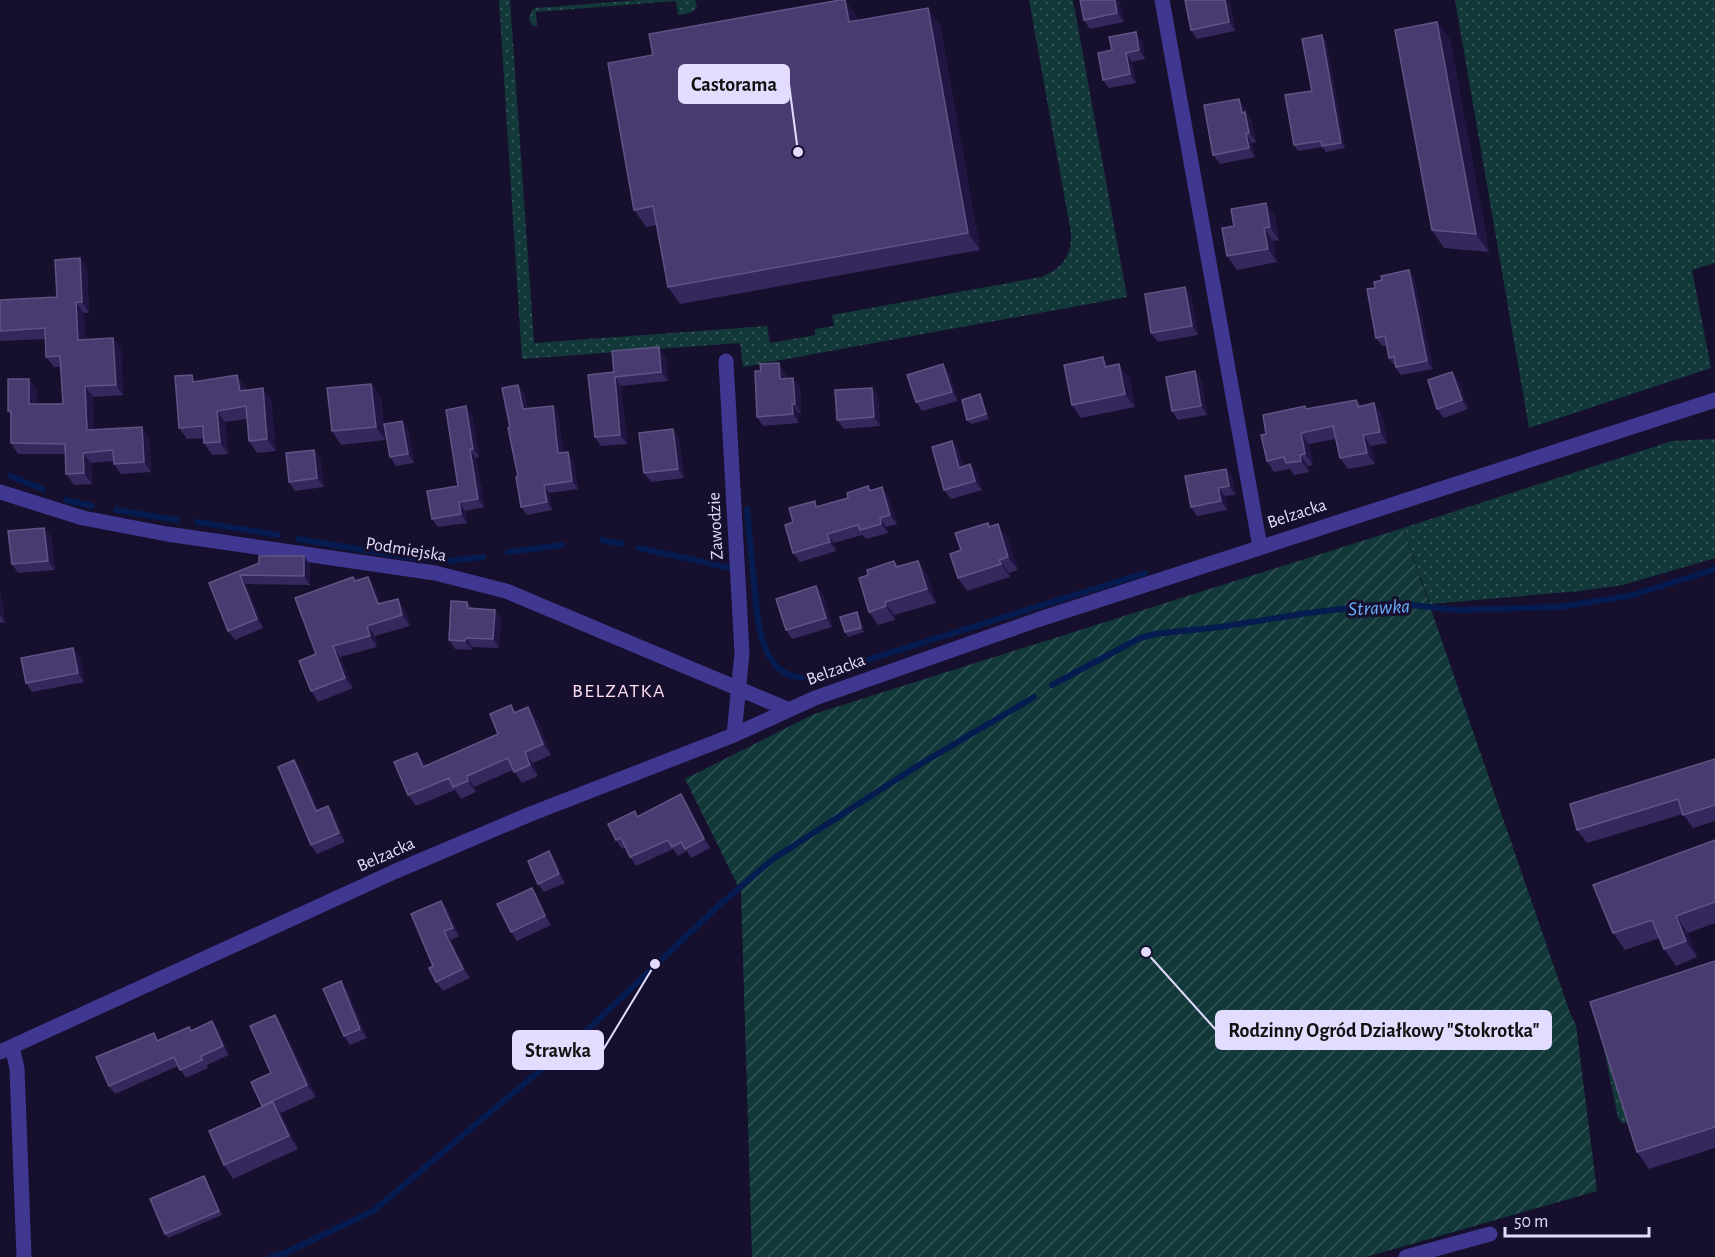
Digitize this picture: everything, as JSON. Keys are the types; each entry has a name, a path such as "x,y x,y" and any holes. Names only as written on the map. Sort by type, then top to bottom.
{"street":[{"path":"1162,0 1260,547"},
{"name":"Zawodzie","path":"726,361 742,653 734,735"},
{"name":"Belzacka","path":"6,1049 396,871 528,815 734,735 815,698 1026,624 1715,400"},
{"name":"Podmiejska","path":"0,492 83,518 135,528 435,573 471,581 506,591 787,709"},
{"path":"6,1049 17,1068 24,1257"},
{"path":"1407,1257 1490,1234"}],"green space":[{"path":"499,0 510,0 534,343 767,326 770,343 815,335 815,329 834,326 832,315 1041,277 1055,270 1067,255 1071,233 1029,0 1073,0 1127,297 743,367 740,343 522,359"},
{"path":"639,0 695,0 697,7 691,13 678,15 676,1 536,12 537,27 532,25 529,19 532,10 536,8"},
{"path":"1455,0 1715,0 1715,263 1692,270 1711,368 1529,428"},
{"path":"1715,439 1715,558 1623,585 1430,604 1403,528 1672,441"},
{"path":"1403,528 1576,1025 1597,1191 1366,1257 752,1257 741,892 685,779 814,714"},
{"path":"1598,1020 1635,1123 1622,1123 1618,1118"}],"building":[{"path":"845,0 849,22 928,8 968,233 668,287 653,206 634,210 608,63 653,55 649,34"},
{"path":"1080,0 1115,0 1117,13 1084,20"},
{"path":"1185,0 1225,0 1229,22 1191,30"},
{"path":"1437,22 1476,234 1432,230 1395,30"},
{"path":"1136,32 1139,50 1126,53 1130,74 1103,80 1098,53 1112,50 1109,37"},
{"path":"1322,35 1341,143 1322,146 1321,141 1294,145 1285,95 1312,91 1302,39"},
{"path":"1239,99 1242,113 1245,112 1249,148 1213,155 1204,105"},
{"path":"1266,203 1270,227 1264,228 1268,249 1227,256 1222,228 1234,226 1231,209"},
{"path":"80,258 82,302 76,302 78,340 113,338 116,385 85,386 87,430 142,427 144,462 114,464 113,450 83,453 84,473 66,474 65,444 11,443 8,379 29,379 29,404 63,404 60,356 46,357 45,328 0,331 0,300 57,297 55,260"},
{"path":"1409,270 1427,361 1396,367 1394,356 1389,358 1385,336 1376,338 1367,289 1375,288 1374,282 1382,280 1381,276"},
{"path":"1185,287 1192,326 1151,333 1145,294"},
{"path":"659,347 661,372 615,377 620,435 595,437 588,375 614,372 612,351"},
{"path":"1103,357 1105,367 1119,364 1125,394 1072,405 1064,365"},
{"path":"779,363 780,379 793,378 795,404 792,404 793,414 757,417 755,371 761,371 760,364"},
{"path":"943,364 952,392 916,402 907,375"},
{"path":"1195,371 1201,406 1172,411 1166,377"},
{"path":"1452,372 1462,400 1437,409 1428,380"},
{"path":"192,375 193,382 237,375 240,391 263,388 267,439 249,441 246,406 217,411 220,442 204,443 203,426 179,428 175,376"},
{"path":"371,384 376,427 332,431 327,388"},
{"path":"518,385 523,409 553,406 558,453 568,452 572,481 544,485 547,502 521,507 516,477 518,476 502,388"},
{"path":"872,388 874,417 837,420 835,390"},
{"path":"980,394 986,414 967,420 962,400"},
{"path":"1356,400 1358,407 1374,403 1380,432 1363,435 1367,453 1340,458 1333,426 1301,433 1305,454 1300,455 1301,461 1286,463 1284,457 1267,461 1261,435 1266,434 1263,415 1305,406 1306,409"},
{"path":"466,406 478,499 459,502 461,514 432,519 427,491 458,486 446,410"},
{"path":"402,421 408,454 390,457 384,424"},
{"path":"673,429 678,469 644,473 639,433"},
{"path":"952,441 959,468 970,464 975,481 944,490 932,447"},
{"path":"314,450 317,478 289,482 286,453"},
{"path":"1226,469 1229,486 1218,488 1221,501 1191,507 1185,476"},
{"path":"868,486 870,491 882,487 890,515 880,518 881,524 860,530 858,525 827,534 830,542 793,553 785,525 793,522 789,508 815,501 816,507 848,498 847,493"},
{"path":"988,523 989,527 998,524 1008,557 999,560 1001,564 958,578 950,554 961,550 955,533"},
{"path":"44,528 48,561 12,564 8,531"},
{"path":"259,556 304,556 304,576 240,575 257,619 228,631 209,583 259,563"},
{"path":"894,561 896,567 918,561 927,589 885,602 886,606 869,612 859,578 868,575 867,570"},
{"path":"353,577 355,581 368,577 378,604 398,599 402,615 367,626 370,636 333,646 345,678 311,691 299,661 316,654 295,598"},
{"path":"816,586 826,618 786,630 776,599"},
{"path":"451,601 467,602 467,608 495,610 493,639 449,640"},
{"path":"857,612 861,628 845,632 840,617"},
{"path":"73,648 78,673 26,683 21,658"},
{"path":"511,705 514,713 528,707 543,744 525,752 530,765 514,772 508,758 467,776 468,781 453,787 449,778 408,795 394,762 417,753 423,767 498,734 490,714"},
{"path":"1715,759 1715,805 1683,815 1678,799 1577,830 1570,804"},
{"path":"294,760 316,811 328,806 339,833 311,845 278,767"},
{"path":"681,794 704,839 685,849 681,842 672,847 668,840 630,857 621,838 616,840 608,824 635,811 637,817"},
{"path":"1715,840 1715,902 1676,916 1686,941 1664,949 1652,920 1613,933 1593,885"},
{"path":"549,851 559,874 538,884 528,861"},
{"path":"532,888 545,916 511,932 497,904"},
{"path":"441,901 453,928 444,931 463,969 436,982 429,968 433,966 411,914"},
{"path":"1715,961 1715,1127 1637,1152 1590,1002"},
{"path":"341,981 360,1029 344,1036 323,989"},
{"path":"275,1015 307,1085 262,1106 251,1082 271,1073 250,1026"},
{"path":"212,1021 223,1046 201,1056 202,1060 180,1070 174,1057 109,1086 96,1057 154,1033 157,1041 189,1027 191,1031"},
{"path":"273,1102 289,1136 224,1165 209,1131"},
{"path":"204,1176 219,1211 165,1234 150,1199"}],"waterway":[{"path":"10,476 43,489"},
{"path":"66,500 92,506"},
{"path":"747,509 761,632 773,662 783,672 797,677 816,676 1145,573"},
{"path":"116,510 177,520"},
{"path":"197,522 278,535"},
{"path":"298,539 406,557 448,561 483,557"},
{"path":"602,540 622,544"},
{"path":"508,552 562,545"},
{"path":"639,548 731,568"},
{"name":"Strawka","path":"1052,685 1140,638 1155,634 1394,603 1457,610 1560,607 1633,595 1715,569"},
{"name":"Strawka","path":"271,1257 285,1253 373,1211 582,1035 718,906 773,859 922,763 1034,697"}],"place":[{"name":"Castorama","path":"798,152"},
{"name":"Rodzinny Ogród Działkowy \"Stokrotka\"","path":"1146,952"},
{"name":"Strawka","path":"655,964"}],"district":[{"name":"BELZATKA","path":"619,691"}]}
